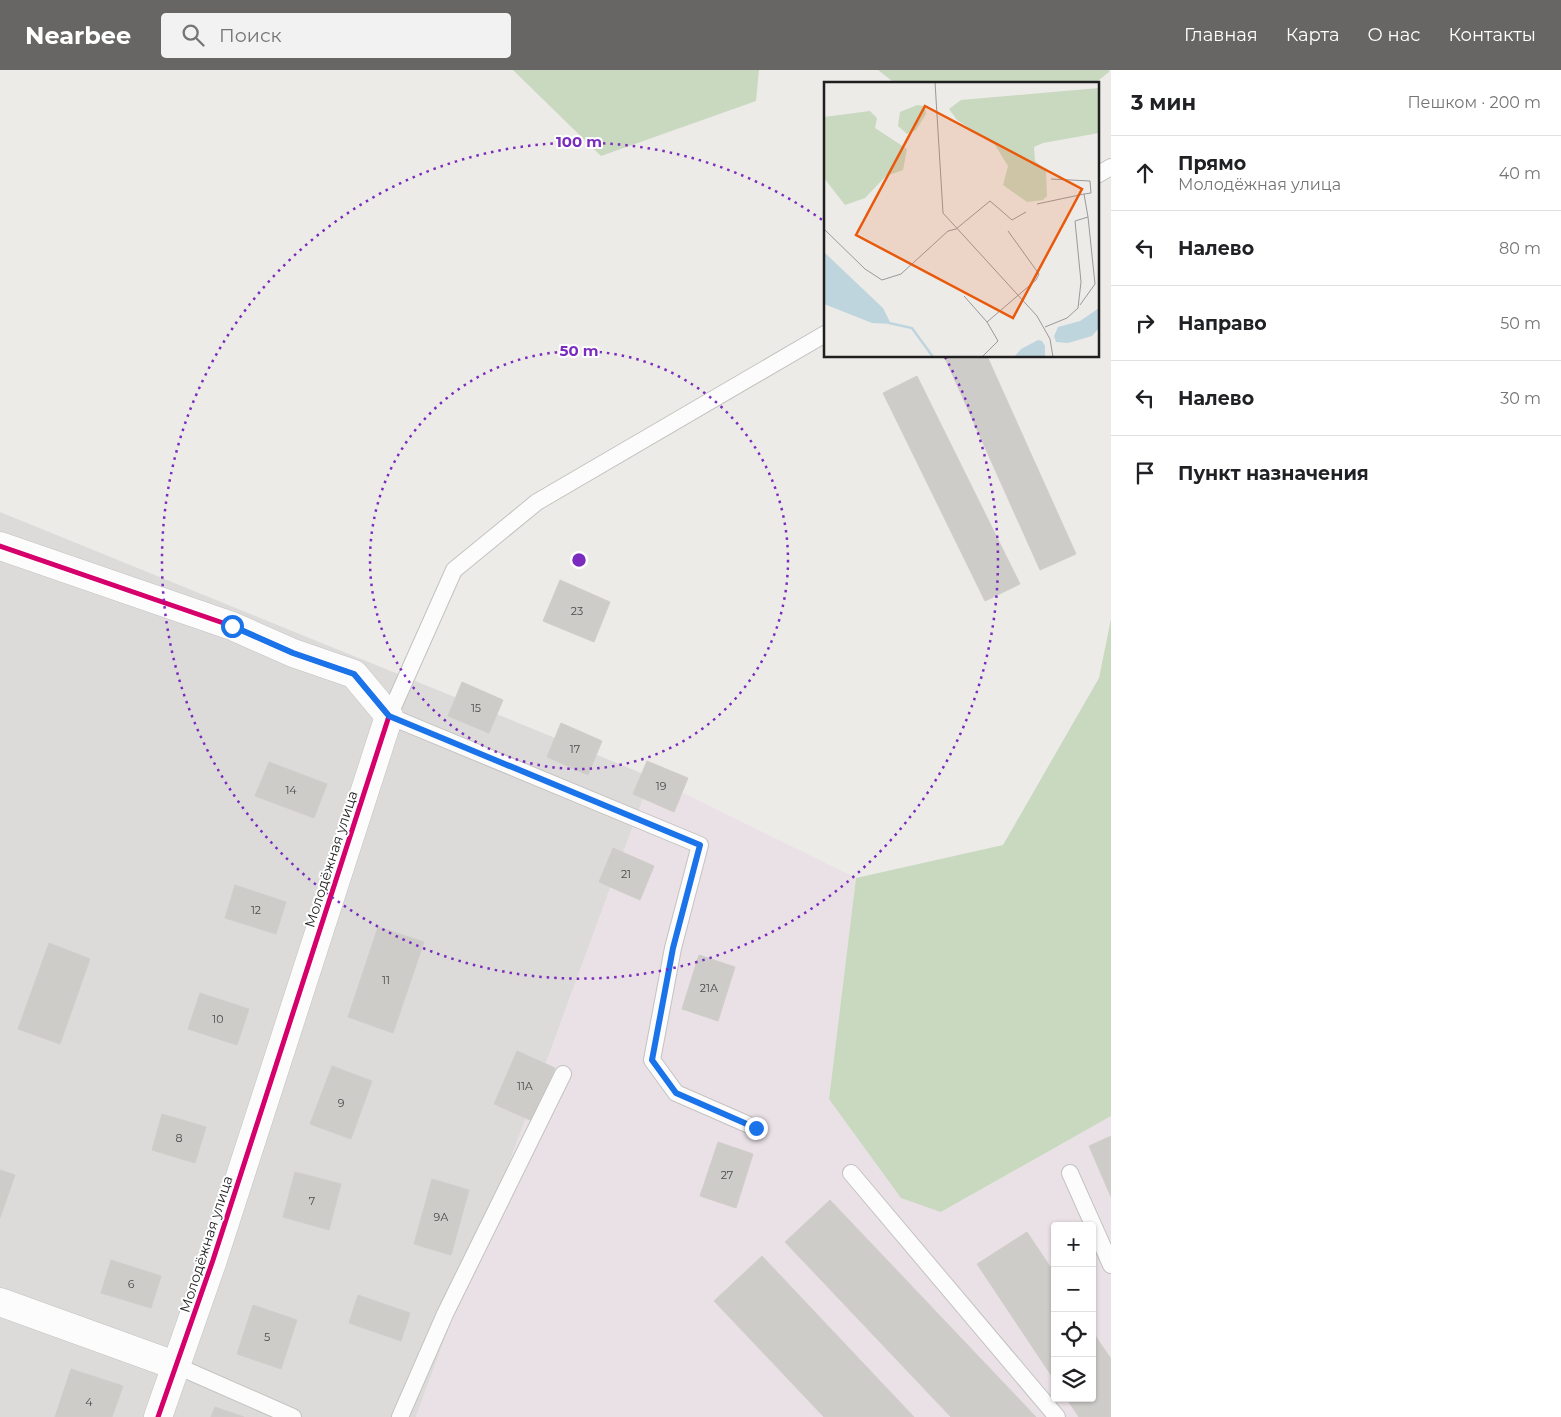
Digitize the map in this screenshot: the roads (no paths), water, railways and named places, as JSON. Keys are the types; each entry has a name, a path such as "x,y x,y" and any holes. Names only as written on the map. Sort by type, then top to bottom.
{"street":[{"path":"0,546 232,626 293,653 354,674 389,716"},
{"name":"Молодёжная улица","path":"158,1417 216,1250 389,716"},
{"path":"0,1302 177,1366"}],"lane":[{"path":"1098,174 1111,167"},
{"path":"756,1128 676,1093 652,1060 673,948 700,845 389,716 454,570 537,502 824,335"},
{"path":"400,1417 445,1314 563,1074"},
{"path":"851,1173 1057,1417"},
{"path":"1070,1173 1111,1264"},
{"path":"177,1366 293,1417"}]}
